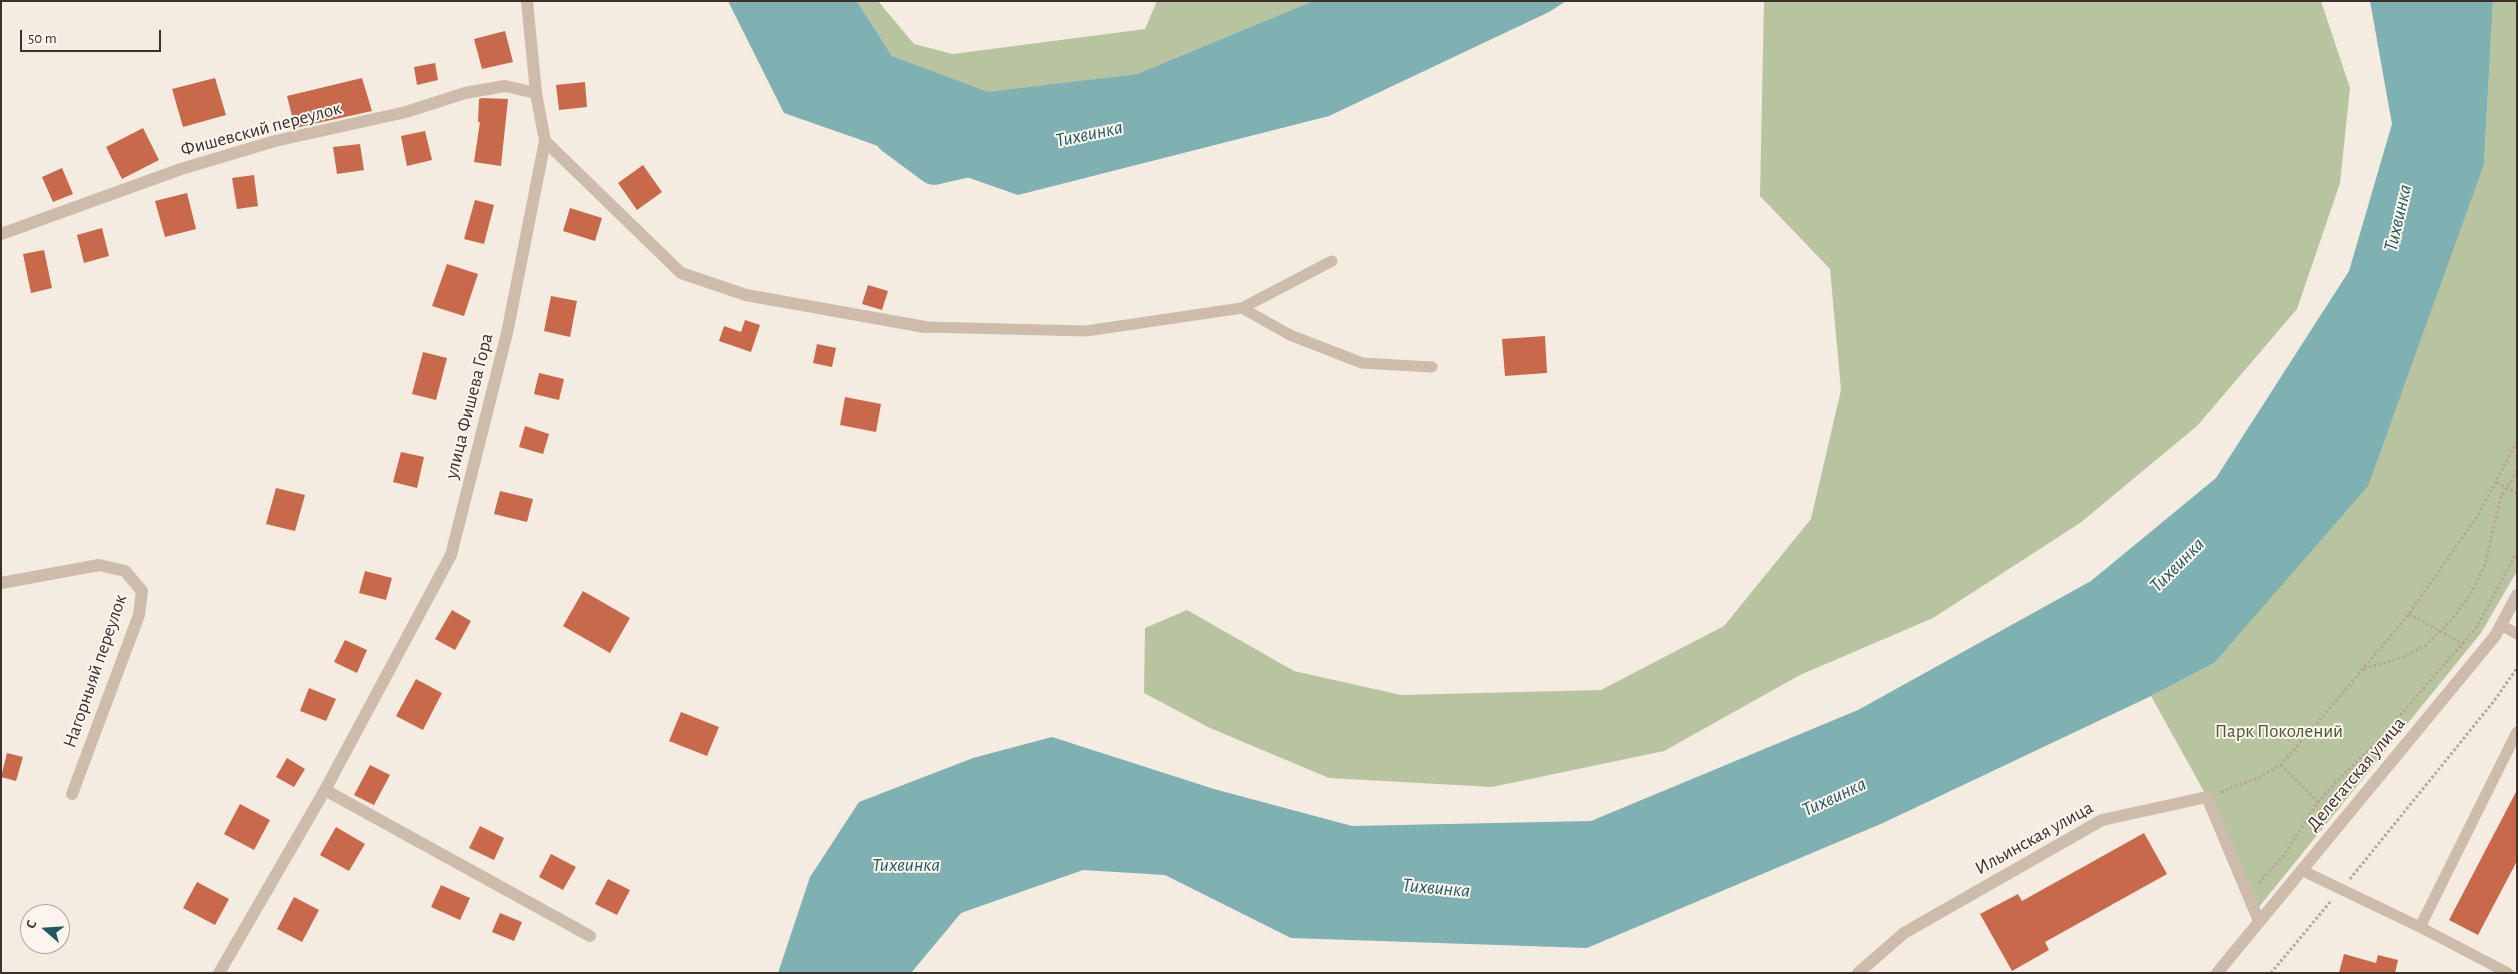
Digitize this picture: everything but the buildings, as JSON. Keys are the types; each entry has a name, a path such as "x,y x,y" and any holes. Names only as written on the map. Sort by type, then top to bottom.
{"street":[{"name":"улица Фишева Гора","path":"219,973 325,790 451,555 507,333 545,141 536,93 527,1"},
{"name":"Фишевский переулок","path":"1,234 181,169 276,141 406,112 465,93 505,86 536,93"},
{"path":"545,141 681,273 746,295 925,327"},
{"name":"Нагорныяй переулок","path":"1,584 100,565 125,571 142,591 138,615 72,794"},
{"name":"Делегатская улица","path":"2218,973 2495,636 2517,595"},
{"path":"325,790 590,936"},
{"path":"2207,797 2259,922"},
{"name":"Ильинская улица","path":"1858,973 1904,933 2102,820 2207,797"}],"lane":[{"path":"925,327 1086,331 1242,308 1332,261"},
{"path":"1242,308 1290,335 1362,363 1432,367"},
{"path":"2501,626 2517,634"},
{"path":"2420,927 2517,732"},
{"path":"2301,870 2420,927 2508,973"}],"path":[{"path":"2207,797 2258,778 2281,765 2364,669 2408,614 2478,515 2497,483 2517,442"},
{"path":"2364,669 2406,656 2426,645 2442,632 2472,592 2485,564 2492,531 2506,487 2517,471"},
{"path":"2497,483 2517,493"},
{"path":"2248,897 2284,855 2318,802 2378,742 2476,628 2517,552"},
{"path":"2408,614 2463,644"},
{"path":"2271,973 2494,701 2517,668"},
{"path":"2281,765 2318,802"}],"green space":[{"path":"857,1 878,1 914,44 953,54 1145,29 1157,1 1313,1 1137,74 988,93 892,56"},
{"path":"1764,1 2321,1 2350,88 2340,183 2297,309 2197,426 2080,523 1933,618 1800,675 1664,751 1492,787 1329,778 1210,728 1144,693 1145,628 1187,610 1294,671 1401,695 1601,690 1724,626 1811,519 1841,390 1830,269 1760,196"},
{"name":"Парк Поколений","path":"2493,1 2517,1 2517,571 2481,633 2254,913 2207,797 2151,696 2214,663 2484,164"}],"water":[{"name":"Тихвинка","path":"728,1 857,1 892,56 988,92 1137,74 1313,1 1566,1 1549,12 1329,116 1018,195 784,113"},
{"name":"Тихвинка","path":"2370,1 2493,1 2484,164 2368,486 2214,663 2151,696 1883,823 1587,948 1291,938 1165,875 1083,870 961,913 911,973 778,973 810,877 859,802 973,758 1052,737 1214,789 1352,826 1591,821 1858,710 2091,581 2216,478 2349,271 2392,124"}],"waterway":[{"name":"Тихвинка","path":"892,137 934,168 982,157"}]}
